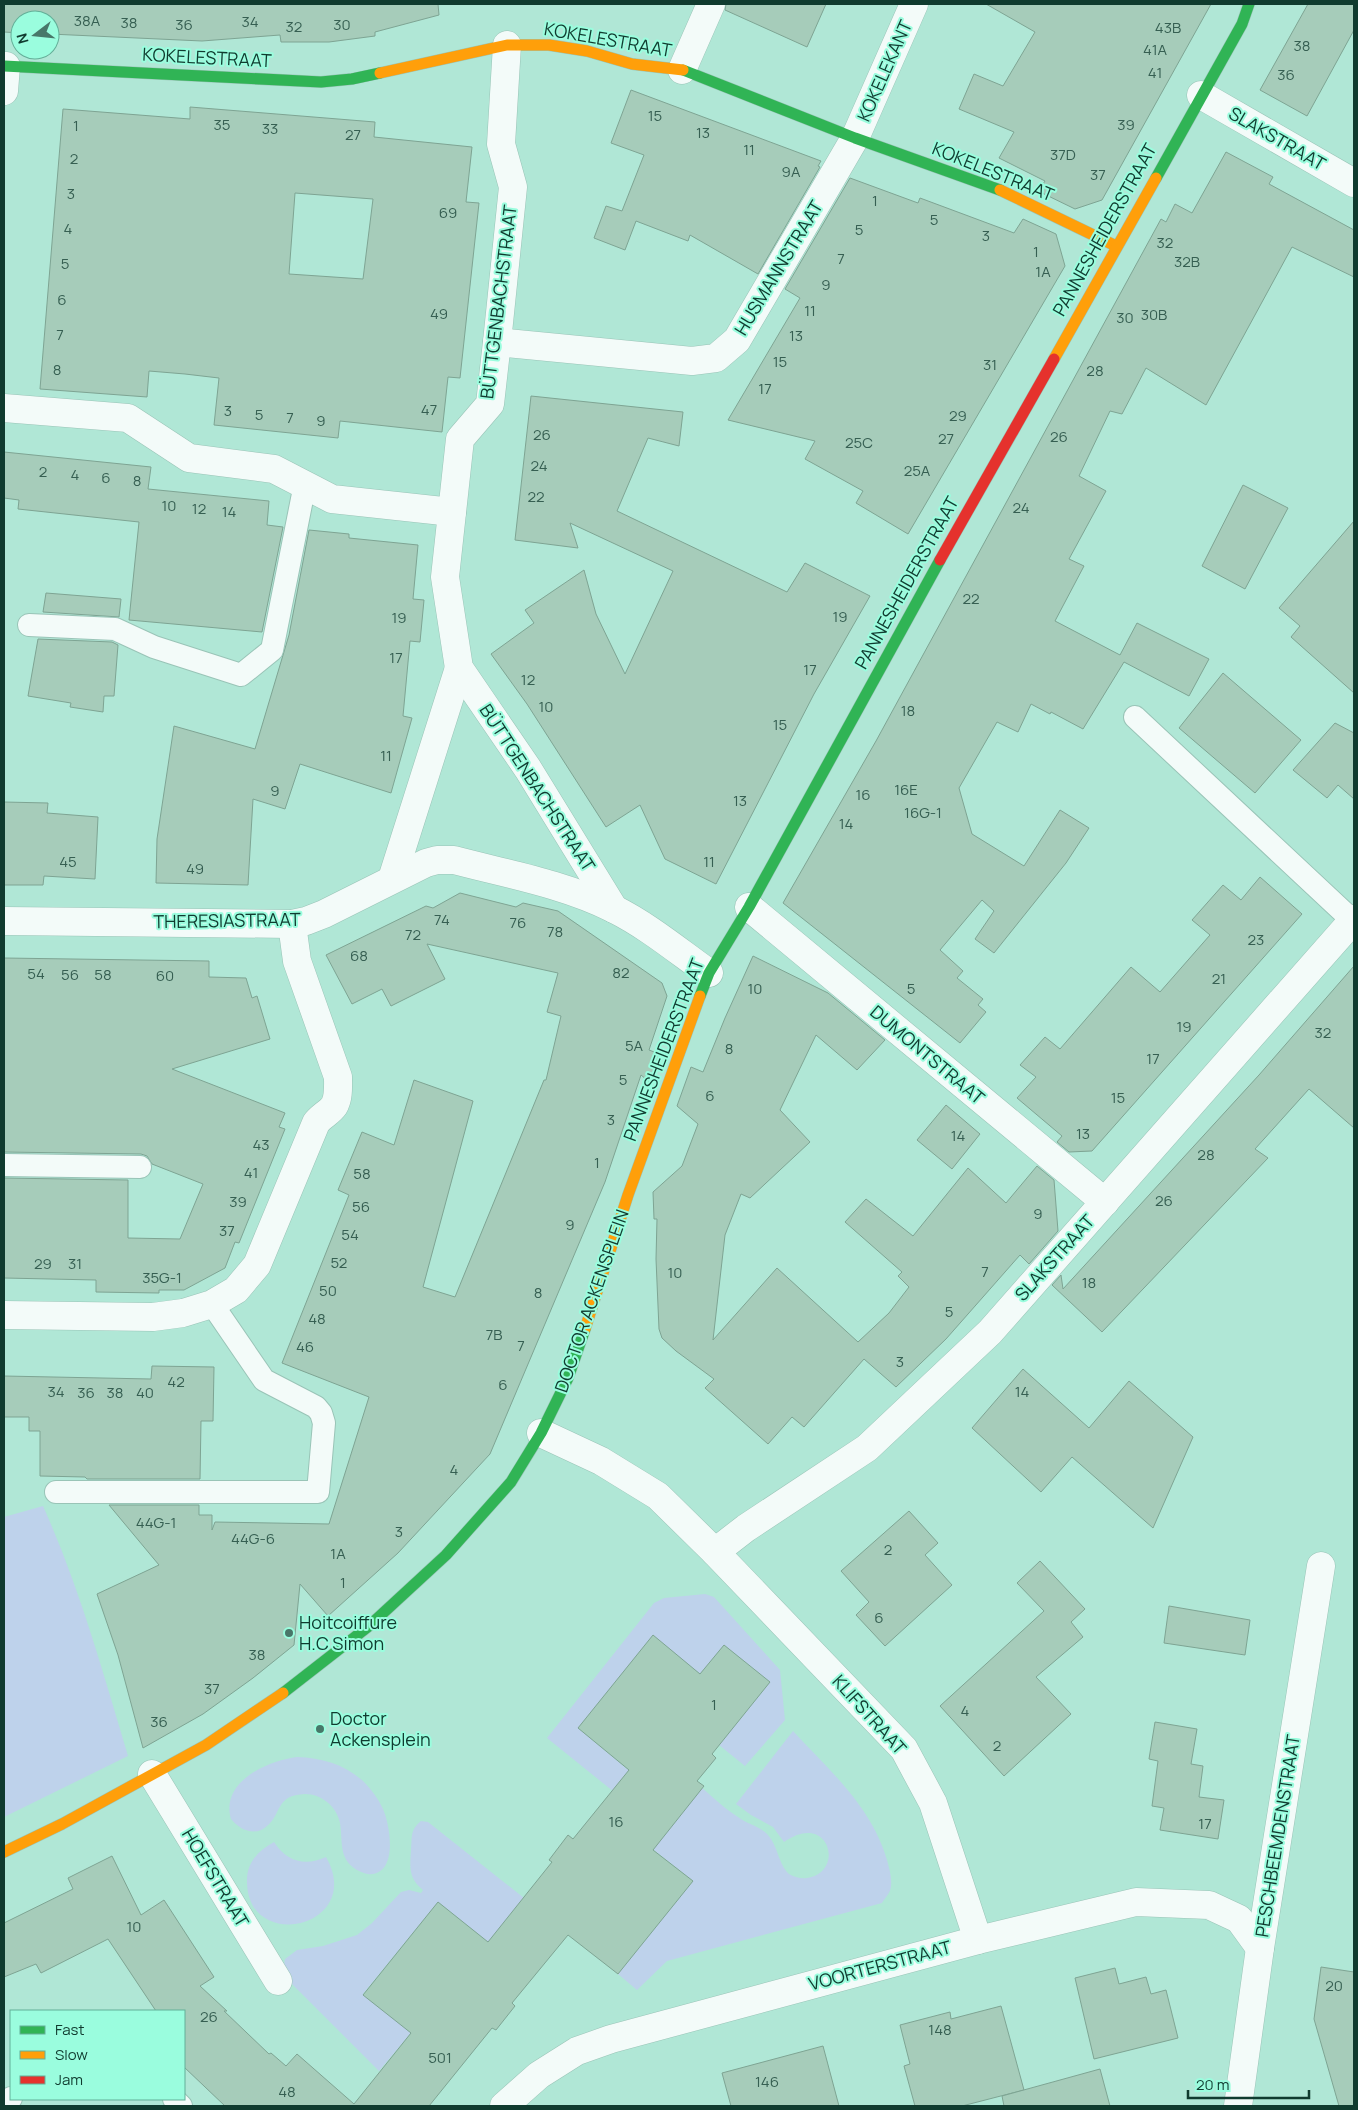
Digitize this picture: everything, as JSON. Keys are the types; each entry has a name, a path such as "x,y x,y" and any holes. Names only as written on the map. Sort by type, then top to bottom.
{"street":[{"path":"682,70 711,4"},
{"name":"KOKELEKANT","path":"855,138 914,4"},
{"name":"PANNESHEIDERSTRAAT","path":"628,1195 709,973 749,907 889,650 1242,24 1249,4"},
{"name":"KOKELESTRAAT","path":"4,74 321,82 370,76 507,46 549,45 587,50 632,64 682,70 855,138 993,187 1116,246"},
{"name":"BÜTTGENBACHSTRAAT","path":"507,46 500,144 513,186 498,342 490,404 460,439 445,577 459,668 528,769 614,909"},
{"name":"SLAKSTRAAT","path":"1201,95 1354,183"},
{"name":"HUSMANNSTRAAT","path":"498,342 692,361 716,358 737,340 855,138"},
{"path":"4,408 128,418 189,458 274,468 332,499 452,512"},
{"name":"BÜTTGENBACHSTRAAT","path":"392,879 459,668"},
{"name":"THERESIASTRAAT","path":"4,921 292,924 324,914 392,879 437,860 454,860 570,891 614,909 647,929 709,973"},
{"name":"DUMONTSTRAAT","path":"749,907 1105,1202"},
{"name":"SLAKSTRAAT","path":"716,1552 746,1528 867,1448 990,1332 1354,920"},
{"path":"4,1315 153,1317 183,1313 212,1304 236,1290 258,1265 316,1123 321,1116 334,1107 338,1093 338,1077 297,961 292,924"},
{"name":"DOCTOR ACKENSPLEIN","path":"5,1847 106,1800 206,1745 277,1698 369,1626 453,1547 511,1482 541,1433 572,1369 628,1195"},
{"path":"541,1433 601,1461 658,1496 716,1552"},
{"name":"KLIFSTRAAT","path":"716,1552 904,1749 933,1802 978,1940"},
{"name":"PESCHBEEMDENSTRAAT","path":"1238,2106 1260,1948 1320,1566"},
{"name":"HOEFSTRAAT","path":"152,1774 278,1981"},
{"name":"VOORTERSTRAAT","path":"504,2106 539,2075 577,2051 611,2038 978,1940 1136,1902 1209,1905 1239,1919 1260,1948"}],"lane":[{"path":"29,625 115,629 154,647 241,675 272,650 305,484"},
{"path":"1135,717 1354,920"},
{"path":"4,1165 140,1167"},
{"path":"56,1492 318,1492 324,1423 321,1413 316,1407 264,1380 212,1304"}],"shaded area":[{"path":"43,1506 79,1598 128,1756 4,1817 4,1517"},
{"path":"705,1594 714,1597 780,1670 785,1720 745,1766 719,1745 770,1682 724,1645 700,1674 653,1636 578,1728 627,1769 648,1744 619,1796 547,1738 654,1603 664,1598"},
{"path":"793,1731 848,1790 871,1823 889,1866 891,1888 889,1893 882,1903 667,1961 637,1990 618,1974 693,1881 645,1843 664,1836 702,1788 733,1814 767,1834 774,1843 782,1865 789,1874 807,1878 819,1873 826,1865 829,1856 827,1846 821,1838 812,1833 800,1834 784,1842 773,1827 736,1804"},
{"path":"297,1757 315,1759 340,1766 356,1775 374,1794 386,1816 390,1846 386,1865 380,1871 368,1874 351,1866 342,1849 340,1823 336,1812 328,1802 317,1796 305,1794 289,1798 280,1806 272,1821 258,1831 253,1832 243,1829 231,1819 229,1806 232,1794 239,1784 272,1763"},
{"path":"421,1821 428,1822 524,1898 505,1921 514,1928 488,1942 438,1902 363,1994 411,2033 379,2071 289,1981 284,1965 285,1959 297,1950 323,1946 357,1935 372,1923 401,1892 409,1890 421,1893 423,1890 412,1877 410,1862 412,1834"},
{"path":"274,1842 284,1854 303,1862 311,1862 326,1857 334,1881 330,1901 318,1915 301,1923 282,1924 265,1918 252,1903 247,1880 249,1868 255,1857"}],"building":[{"path":"4,4 438,4 439,15 375,32 375,36 329,42 281,42 280,35 202,41 60,34 60,10 10,10 10,32 4,32"},
{"path":"726,4 826,4 807,47 725,10"},
{"path":"986,4 1211,4 1102,200 1075,209 1038,191 1045,181 999,158 1014,132 959,109 974,74 1003,86 1035,32"},
{"path":"1308,4 1354,4 1354,30 1307,116 1260,90"},
{"path":"631,90 821,161 818,166 820,167 758,274 690,235 688,241 636,221 625,250 594,238 606,206 622,211 644,155 611,143"},
{"path":"190,107 375,122 374,137 472,147 466,202 479,203 460,378 448,377 442,432 340,421 338,438 214,425 219,378 185,374 149,371 147,397 40,389 63,109 190,119","holes":["295,193 373,199 363,279 289,274"]},
{"path":"1226,152 1273,177 1269,184 1354,230 1354,277 1292,247 1206,405 1146,368 1122,414 1110,411 1079,476 1106,491 1069,559 1084,566 1055,621 1120,655 1137,623 1209,659 1189,696 1124,662 1083,729 1031,704 1018,732 997,722 959,788 972,834 1024,866 1060,810 1089,828 1066,863 994,953 975,939 994,911 982,900 940,950 963,971 957,978 983,999 978,1005 986,1012 960,1043 783,903 876,741 1161,219 1166,222 1175,204 1192,213"},
{"path":"850,178 918,203 920,198 1014,233 1023,219 1056,234 1065,266 908,534 856,503 863,491 805,459 815,441 728,420 800,298 785,289"},
{"path":"531,396 683,412 679,446 648,438 617,511 787,592 805,563 870,596 814,694 716,884 665,859 640,805 606,827 527,704 491,654 534,623 525,610 584,570 596,614 625,674 673,571 570,523 578,548 515,540"},
{"path":"4,452 151,467 148,489 269,501 267,525 283,527 262,632 129,620 139,522 18,509 19,500 4,498"},
{"path":"1243,485 1288,508 1245,589 1202,566"},
{"path":"1354,521 1354,693 1291,637 1300,626 1279,608"},
{"path":"309,530 349,534 349,538 418,545 413,599 424,600 420,642 410,641 403,716 412,718 391,793 300,764 285,809 253,799 248,885 156,883 157,839 174,726 255,749 289,635"},
{"path":"46,593 121,599 119,617 43,612"},
{"path":"38,639 112,642 118,645 114,696 104,696 103,712 70,707 71,703 28,696"},
{"path":"1223,673 1301,740 1255,793 1179,728"},
{"path":"1335,723 1354,733 1354,799 1338,785 1327,798 1293,770"},
{"path":"4,802 48,803 47,813 98,817 95,879 44,876 43,885 4,885"},
{"path":"1260,877 1302,914 1092,1151 1069,1152 1057,1142 1062,1136 1017,1098 1036,1077 1020,1065 1045,1037 1060,1049 1131,967 1160,992 1210,935 1192,920 1223,885 1241,900"},
{"path":"460,893 516,907 523,903 558,911 662,983 667,996 649,1050 662,1055 652,1084 641,1075 605,1182 490,1454 398,1553 328,1616 300,1584 294,1645 253,1678 203,1714 143,1748 118,1655 97,1594 159,1565 109,1505 199,1505 199,1515 212,1515 212,1530 215,1522 329,1524 369,1397 282,1363 349,1195 338,1190 362,1132 394,1145 414,1080 473,1101 423,1287 455,1297 544,1080 546,1080 561,1016 547,1012 558,973 427,944 445,979 391,1006 382,989 352,1004 326,955 426,906 433,908"},
{"path":"753,956 828,993 885,1040 857,1070 816,1035 780,1110 810,1142 750,1198 741,1194 725,1235 713,1340 777,1268 858,1342 889,1313 909,1287 898,1276 902,1272 845,1222 866,1199 913,1236 968,1168 1006,1203 1037,1166 1054,1180 1058,1231 1029,1264 1020,1255 946,1339 896,1387 864,1359 804,1427 792,1417 768,1444 705,1388 714,1379 676,1351 662,1338 659,1329 656,1259 657,1219 654,1219 653,1192 682,1166 698,1124 677,1106 691,1067 703,1072"},
{"path":"4,958 209,961 209,977 246,978 252,998 257,996 270,1039 172,1069 285,1113 279,1127 285,1129 239,1243 235,1242 225,1268 184,1290 159,1290 159,1293 96,1292 96,1280 4,1278 4,1178 128,1180 128,1238 180,1239 203,1184 152,1164 147,1156 141,1154 4,1152"},
{"path":"1354,966 1354,1128 1309,1089 1255,1149 1268,1158 1102,1332 1052,1285 1061,1275 1063,1289 1259,1075"},
{"path":"946,1105 980,1134 952,1169 917,1140"},
{"path":"152,1366 214,1367 213,1421 201,1421 200,1479 87,1479 85,1477 40,1476 40,1431 29,1431 29,1417 4,1417 4,1376 151,1379"},
{"path":"1023,1369 1089,1428 1129,1381 1193,1437 1153,1528 1072,1457 1041,1492 972,1428"},
{"path":"909,1511 938,1543 925,1555 952,1585 885,1646 856,1615 869,1602 841,1571"},
{"path":"1040,1561 1085,1609 1071,1622 1083,1637 1036,1677 1071,1714 1004,1776 940,1706 1044,1611 1017,1583"},
{"path":"1169,1606 1250,1620 1245,1655 1164,1643"},
{"path":"653,1635 700,1674 724,1645 770,1682 712,1754 716,1758 697,1781 704,1786 653,1850 693,1881 618,1974 568,1935 512,2003 515,2006 496,2030 492,2028 429,2106 225,2106 185,2068 185,2010 155,2010 108,1939 41,1973 36,1964 4,1977 4,1923 73,1889 68,1878 112,1856 141,1915 164,1900 214,1977 200,1986 227,2011 224,2011 269,2054 271,2053 286,2066 297,2054 354,2104 411,2033 363,1995 438,1902 488,1942 552,1862 549,1860 568,1835 573,1839 629,1770 578,1728"},
{"path":"1155,1722 1197,1729 1191,1764 1203,1766 1199,1797 1224,1800 1218,1839 1160,1830 1164,1808 1152,1806 1158,1761 1149,1759"},
{"path":"1321,1967 1354,1972 1354,2106 1339,2106 1314,2019"},
{"path":"1115,1968 1119,1984 1146,1977 1151,1994 1166,1990 1178,2038 1094,2059 1075,1978"},
{"path":"1001,2006 1024,2090 962,2106 915,2106 904,2066 910,2064 900,2025 950,2012 951,2019"},
{"path":"823,2046 839,2106 731,2106 722,2073"},
{"path":"1100,2069 1110,2106 1004,2106 1002,2096"}],"traffic: fast":[{"path":"1156,178 1242,24 1249,4"},
{"path":"4,66 321,82 352,79 380,73"},
{"path":"683,70 855,138 1000,190"},
{"path":"700,996 709,973 749,907 940,560"},
{"path":"283,1693 369,1626 446,1555 511,1482 541,1433 568,1378 585,1329"}],"traffic: slow":[{"path":"380,73 507,45 549,45 587,51 632,64 683,70"},
{"path":"1054,359 1156,178"},
{"path":"1000,190 1116,246"},
{"path":"585,1329 628,1195 700,996"},
{"path":"4,1852 62,1824 206,1745 283,1693"}],"traffic: jam":[{"path":"940,560 1054,359"}],"place":[{"name":"Hoitcoiffure H.C Simon","path":"289,1633"},
{"name":"Doctor Ackensplein","path":"320,1729"}]}
